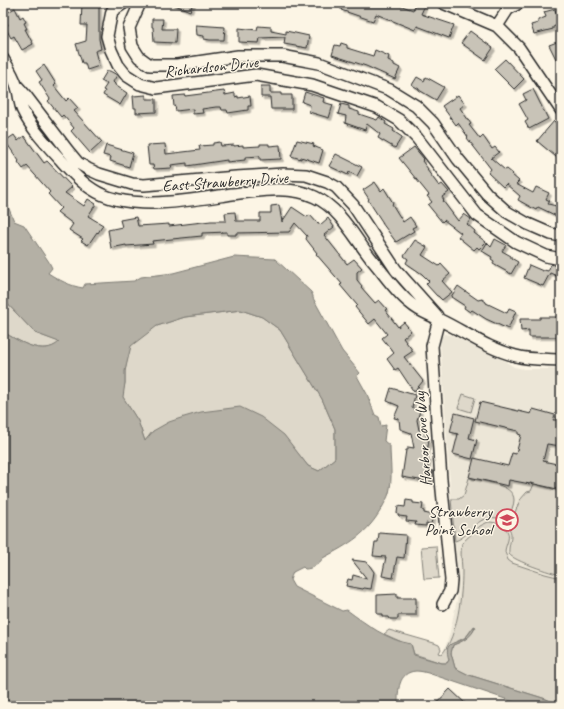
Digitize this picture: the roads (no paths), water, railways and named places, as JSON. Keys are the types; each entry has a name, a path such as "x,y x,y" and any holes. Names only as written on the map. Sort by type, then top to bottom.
{"street":[{"name":"Richardson Drive","path":"124,3 112,11 107,36 111,50 118,65 126,75 140,84 156,88 256,75 312,85 377,107 399,120 417,138 477,215 516,242 546,256 561,258"},
{"name":"Richardson Drive","path":"140,3 129,28 132,46 139,57 150,65 177,65 238,56 282,56 319,63 390,90 416,106 433,123 458,159 487,194 507,212 528,224 561,236"},
{"path":"443,3 497,26 519,48 561,110"},
{"path":"497,26 508,9 519,3"},
{"name":"East Strawberry Drive","path":"3,59 17,87 22,110 34,128 70,170 92,190 117,200 132,202 180,202 274,190 302,192 327,204 338,214 372,260 410,303 430,316 439,319 484,344 500,351 533,359 561,360"},
{"name":"East Strawberry Drive","path":"17,87 26,96 78,163 88,169 132,184 144,185 283,174 306,175 327,182 336,187 353,205 396,270 439,319"},
{"name":"Harbor Cove Way","path":"439,319 432,346 441,480 451,580 450,591 443,604"}],"place":[{"name":"Strawberry Point School","path":"507,520"}]}
